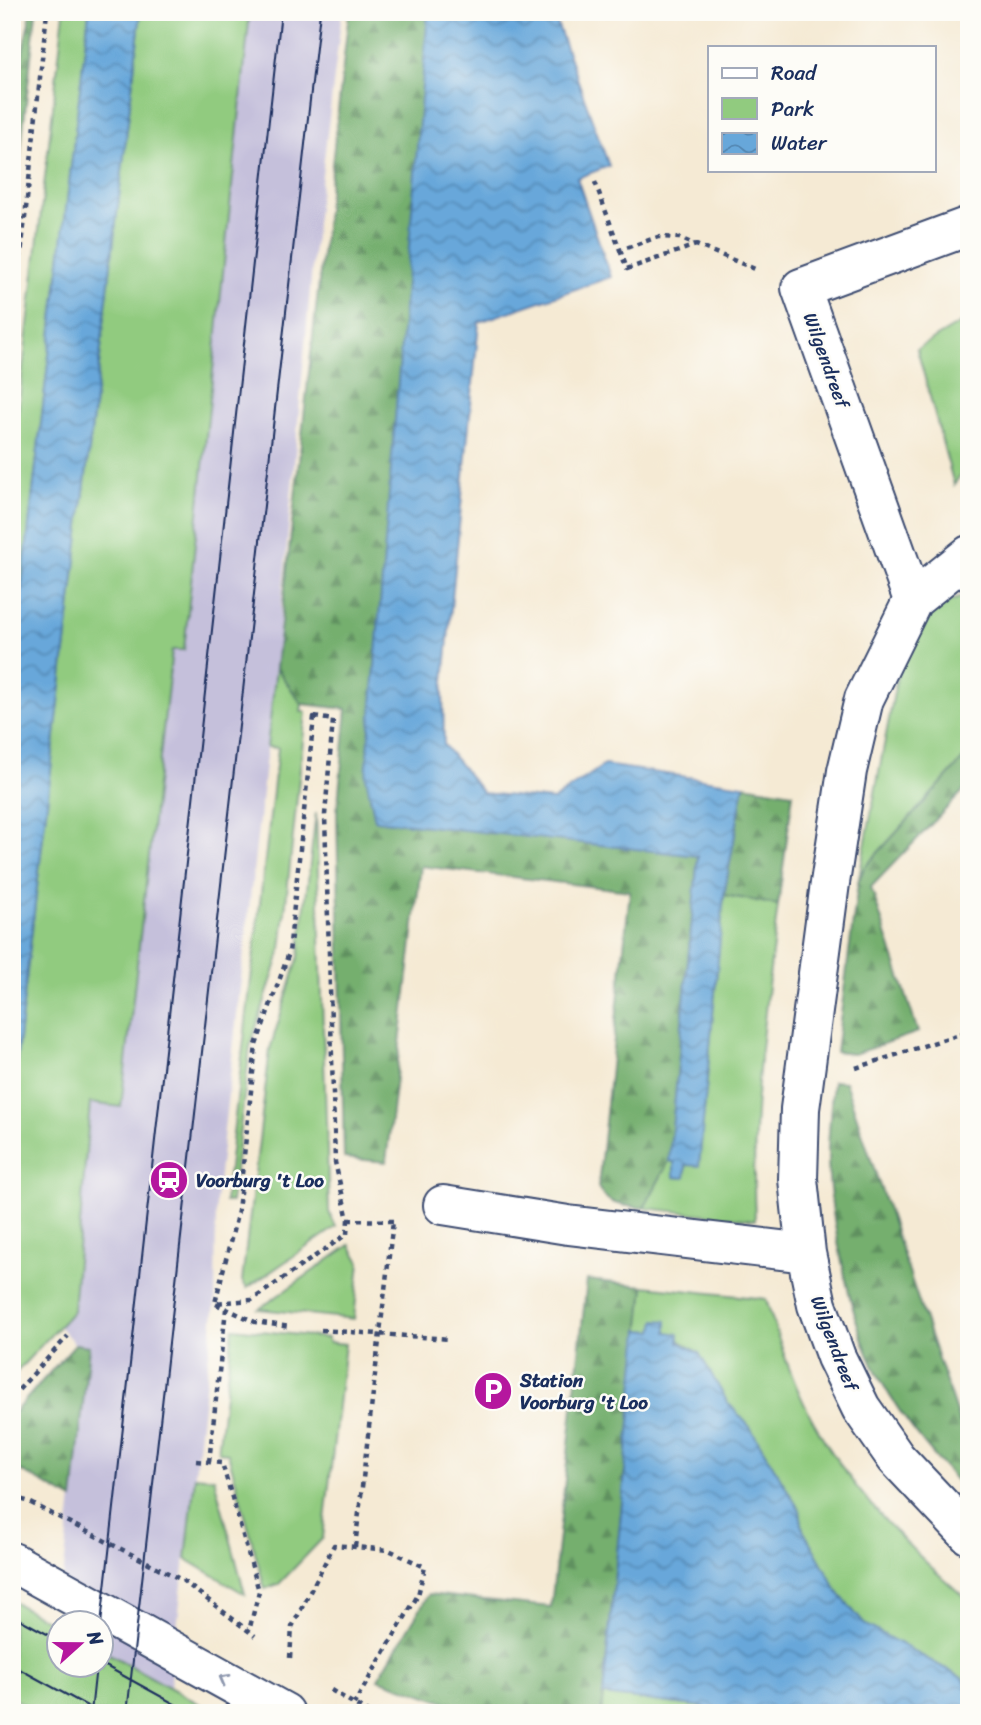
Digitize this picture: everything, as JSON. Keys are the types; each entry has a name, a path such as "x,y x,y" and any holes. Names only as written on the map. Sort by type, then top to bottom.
{"street":[{"name":"Wilgendreef","path":"913,600 801,288 969,226"},
{"name":"Wilgendreef","path":"969,555 913,600 864,699 847,771 800,1110 799,1179 806,1253 817,1305 836,1357 860,1408 896,1458 969,1535"},
{"path":"443,1205 568,1225 806,1253"},
{"path":"12,1562 285,1713"}],"path":[{"path":"12,339 47,12"},
{"path":"595,182 627,269 696,245"},
{"path":"620,250 658,237 679,238 801,288"},
{"path":"314,718 333,720 325,815 335,1162 348,1220 347,1234 252,1300 215,1303 238,1211 256,1045 289,953 314,718"},
{"path":"806,1069 850,1070 969,1031"},
{"path":"355,1547 393,1221"},
{"path":"215,1303 255,1322 291,1327"},
{"path":"209,1462 226,1309"},
{"path":"321,1330 450,1339"},
{"path":"12,1397 68,1336"},
{"path":"196,1461 222,1463 259,1591 249,1631"},
{"path":"12,1497 27,1501 182,1580 260,1640"},
{"path":"280,1657 290,1666 292,1628 334,1545 389,1550 425,1567 418,1595 354,1703"}],"shaded area":[{"path":"232,12 342,12 316,224 274,686 216,1201 215,1303 167,1713 48,1713 52,1680 116,1680 116,1610 60,1610 89,1346 75,1344 59,1326 73,1311 90,1103 121,1106 172,649"}],"green space":[{"path":"31,12 36,12 12,231 12,76 20,64"},
{"path":"64,12 89,12 12,671 12,464"},
{"path":"141,12 250,12 184,650 172,650 121,1107 90,1103 73,1311 12,1377 12,1098"},
{"path":"349,12 429,12 376,820 698,855 669,1161 644,1208 612,1202 598,1187 630,891 421,866 386,1162 344,1158 337,813 347,709 302,704 276,668"},
{"path":"969,318 969,461 954,485 917,349"},
{"path":"962,597 969,598 969,753 864,868 858,883 899,666 915,628 936,606"},
{"path":"276,668 302,704 301,712 306,712 281,950 250,1047 231,1202 225,1202 278,748 267,747"},
{"path":"969,753 969,785 871,887 918,1032 854,1054 836,1052 858,883 864,868"},
{"path":"744,785 793,793 778,905 724,895"},
{"path":"316,813 329,1212 336,1227 247,1288 242,1281 270,1049 299,956"},
{"path":"724,895 778,905 757,1101 755,1220 644,1208 669,1161 674,1162 674,1177 685,1178 686,1165 699,1165"},
{"path":"833,1081 845,1082 969,1451 969,1494 928,1449 904,1417 882,1383 864,1344 848,1290 831,1200 828,1150"},
{"path":"350,1245 360,1262 354,1319 259,1309"},
{"path":"587,1280 644,1286 601,1713 476,1713 378,1679 429,1594 551,1607"},
{"path":"644,1286 766,1299 796,1384 811,1417 834,1456 887,1523 969,1601 969,1691 964,1679 864,1624 839,1594 803,1530 800,1511 750,1427 728,1403 699,1353 667,1332 667,1321 662,1321 654,1331 639,1330"},
{"path":"233,1328 328,1338 328,1342 345,1344 323,1538 279,1584 265,1589 228,1453 218,1452"},
{"path":"75,1344 89,1346 73,1500 12,1466 12,1415"},
{"path":"195,1476 214,1478 245,1594 186,1559"},
{"path":"12,1601 46,1620 46,1680 116,1680 116,1658 216,1713 40,1713 12,1698"},
{"path":"603,1695 704,1707 715,1713 601,1713"}],"water":[{"path":"89,12 141,12 12,1098 12,671"},
{"path":"428,12 553,12 609,166 577,178 611,277 479,322 443,691 444,745 483,793 553,800 604,765 744,785 724,895 699,1166 686,1165 685,1178 674,1177 674,1162 669,1161 698,856 375,820 366,777"},
{"path":"656,1320 667,1321 667,1332 679,1334 679,1342 699,1353 728,1403 750,1427 800,1511 803,1530 839,1594 864,1624 964,1679 969,1691 969,1713 715,1713 704,1707 603,1695 639,1330 654,1331"}],"tram line":[{"path":"103,1610 281,12"},
{"path":"127,1713 320,12"},
{"path":"12,1615 46,1633"},
{"path":"12,1665 100,1713"},
{"path":"116,1672 191,1713"},
{"path":"91,1713 95,1680"}],"place":[{"name":"Voorburg 't Loo","path":"169,1180"},
{"name":"Station Voorburg 't Loo","path":"493,1391"}]}
